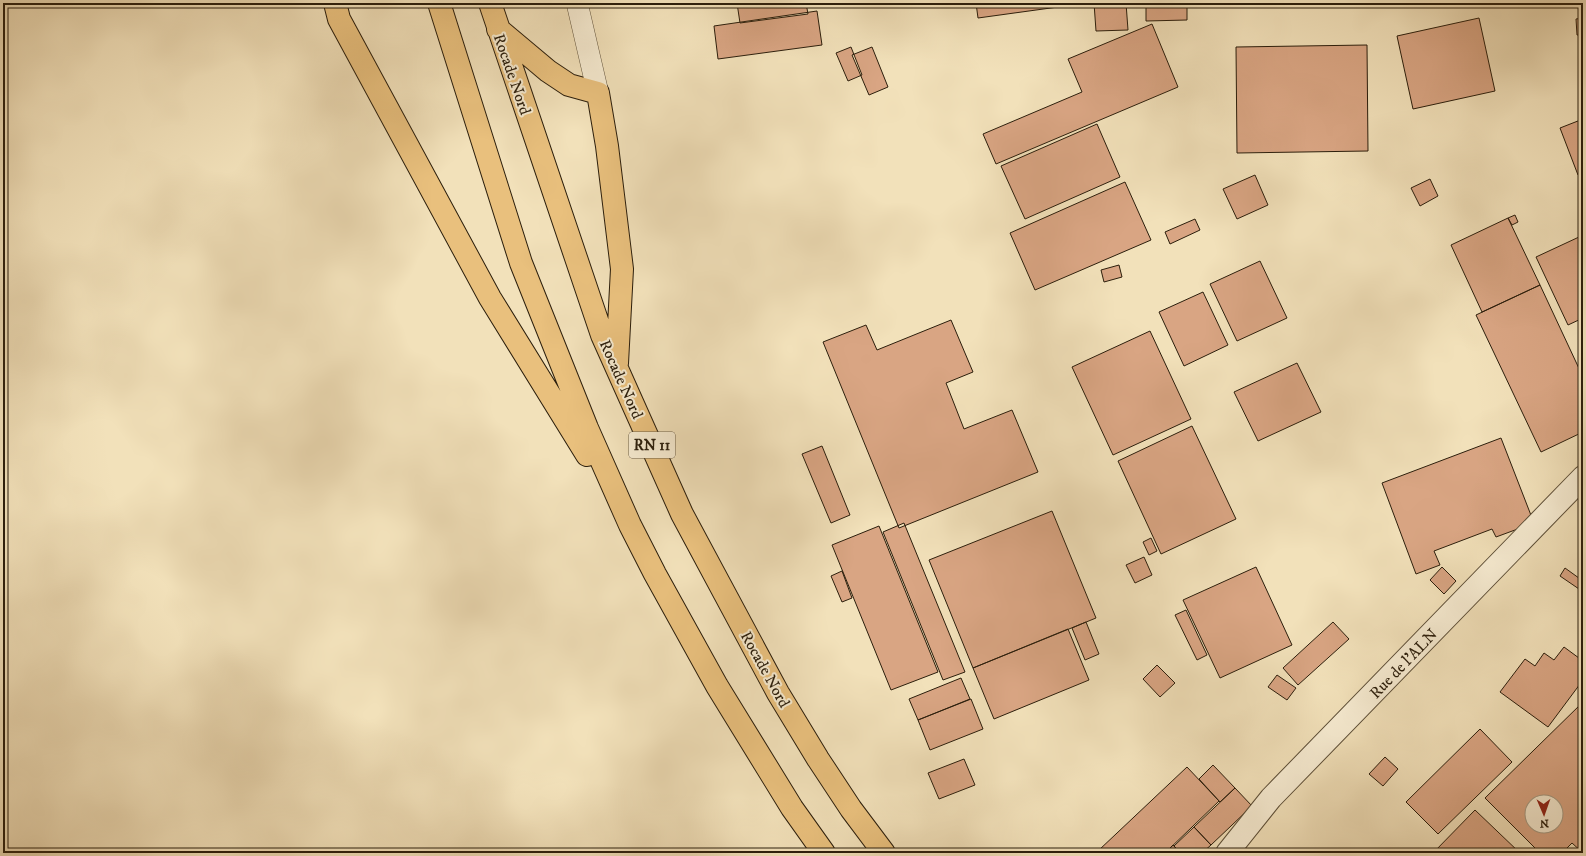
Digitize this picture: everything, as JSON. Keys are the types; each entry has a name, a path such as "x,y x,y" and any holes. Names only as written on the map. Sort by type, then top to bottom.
{"highway":[{"path":"335,3 339,19 490,298 630,525"},
{"path":"439,3 521,263 587,428 630,525 655,574 717,686 792,808 824,853"},
{"name":"Rocade Nord","path":"490,3 602,335 682,514 778,693 818,759 884,853"},
{"path":"498,29 548,71 569,85 598,93 607,146 622,269 616,367"}],"street":[{"path":"577,3 598,93"},
{"name":"Rue de l'ALN","path":"1227,853 1271,798 1583,477"}],"building":[{"path":"737,3 806,3 808,14 740,23"},
{"path":"976,3 1087,3 978,18"},
{"path":"1094,3 1126,3 1128,30 1096,31"},
{"path":"1146,3 1187,3 1187,20 1146,21"},
{"path":"817,11 822,45 718,59 714,26"},
{"path":"1479,18 1495,91 1413,109 1397,36"},
{"path":"1583,18 1583,35 1577,35 1576,19"},
{"path":"1152,24 1178,87 996,164 983,134 1082,92 1068,59"},
{"path":"1367,45 1368,151 1237,153 1236,47"},
{"path":"851,47 862,75 848,81 836,53"},
{"path":"872,47 888,87 869,95 852,55"},
{"path":"1583,119 1583,173 1578,175 1560,128"},
{"path":"1097,124 1120,177 1025,219 1001,166"},
{"path":"1255,175 1268,205 1237,219 1223,189"},
{"path":"1430,179 1438,196 1420,206 1411,188"},
{"path":"1125,182 1151,240 1035,290 1010,233"},
{"path":"1515,215 1518,222 1512,225 1508,218"},
{"path":"1508,218 1540,285 1482,312 1451,245"},
{"path":"1195,219 1200,230 1170,244 1165,232"},
{"path":"1579,237 1583,247 1583,318 1568,325 1536,257"},
{"path":"1260,261 1287,318 1237,341 1210,284"},
{"path":"1119,265 1122,277 1104,282 1101,270"},
{"path":"1540,285 1583,377 1583,432 1541,452 1476,315"},
{"path":"1203,292 1228,345 1184,366 1159,312"},
{"path":"951,320 973,372 946,383 964,429 1012,410 1038,472 899,528 823,342 866,325 877,350"},
{"path":"1150,331 1191,419 1113,455 1072,367"},
{"path":"1297,363 1321,412 1258,441 1234,392"},
{"path":"1192,426 1236,519 1161,554 1118,461"},
{"path":"1501,438 1534,523 1496,537 1492,529 1434,551 1440,565 1416,574 1382,483"},
{"path":"822,446 850,515 831,523 802,454"},
{"path":"1052,511 1096,618 973,668 929,560"},
{"path":"904,523 965,672 943,680 883,532"},
{"path":"879,526 938,672 891,690 832,545"},
{"path":"1151,538 1157,551 1149,555 1143,542"},
{"path":"1144,557 1152,575 1135,583 1126,565"},
{"path":"1256,567 1292,645 1220,678 1183,600"},
{"path":"1442,567 1456,581 1444,594 1430,580"},
{"path":"1565,568 1583,581 1583,584 1579,589 1560,576"},
{"path":"842,571 852,598 842,602 831,576"},
{"path":"1186,610 1207,655 1197,660 1175,615"},
{"path":"1086,622 1099,654 1085,660 1072,628"},
{"path":"1333,622 1349,639 1298,685 1283,668"},
{"path":"1068,629 1089,680 994,719 973,668"},
{"path":"1564,647 1583,661 1583,680 1548,727 1500,692 1525,659 1535,666 1544,653 1554,660"},
{"path":"1157,665 1175,683 1160,697 1143,679"},
{"path":"1277,675 1296,688 1287,700 1268,687"},
{"path":"961,678 970,699 918,720 909,699"},
{"path":"971,699 983,729 930,750 918,720"},
{"path":"1583,702 1583,853 1572,843 1562,853 1540,853 1485,798"},
{"path":"1480,729 1512,762 1438,834 1406,802"},
{"path":"1385,757 1398,769 1383,786 1369,774"},
{"path":"964,759 975,785 939,799 928,773"},
{"path":"1213,765 1235,788 1220,802 1199,779"},
{"path":"1187,767 1219,801 1165,853 1102,853 1099,850"},
{"path":"1235,788 1252,806 1211,845 1194,827"},
{"path":"1475,810 1520,853 1433,853"},
{"path":"1194,827 1211,845 1202,853 1181,853 1174,846"},
{"path":"1173,845 1180,853 1165,853"}]}
